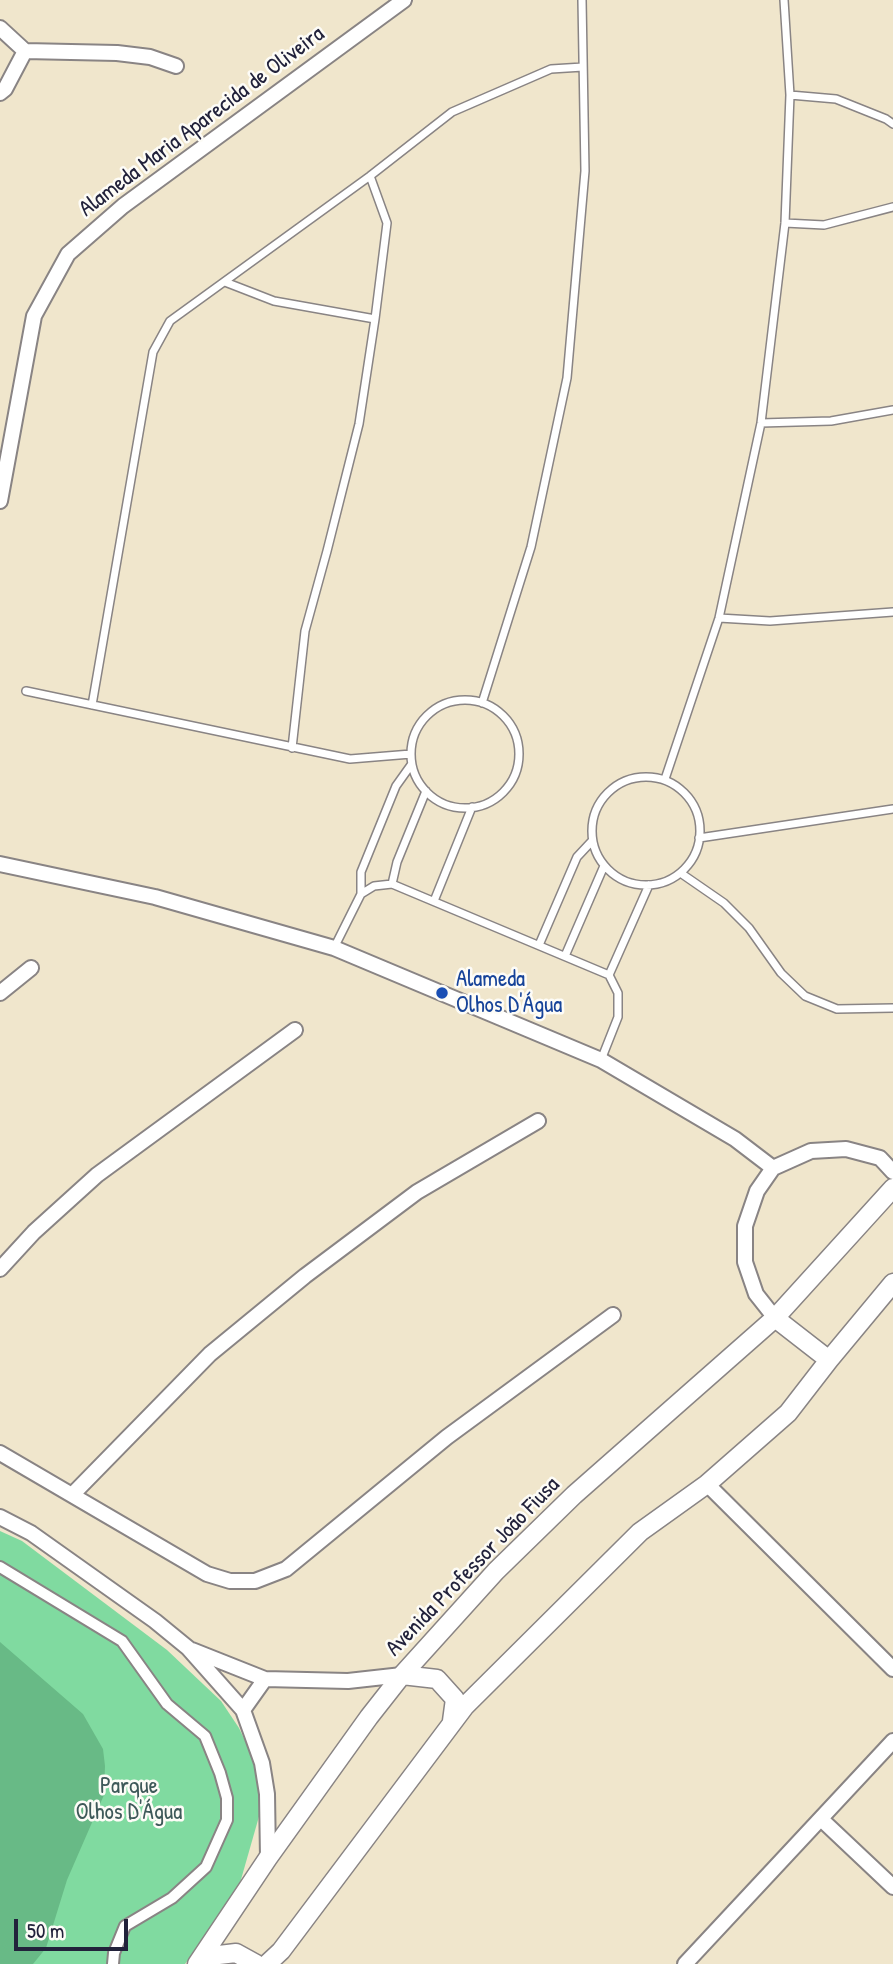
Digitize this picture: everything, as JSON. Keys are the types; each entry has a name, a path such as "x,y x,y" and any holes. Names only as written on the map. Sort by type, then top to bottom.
{"street":[{"name":"Alameda Maria Aparecida de Oliveira","path":"0,500 34,316 68,254 122,206 404,0"},
{"path":"0,28 25,51 117,53 150,57 176,66"},
{"path":"0,93 5,89 25,51"},
{"path":"0,864 155,897 334,948 601,1060 735,1139 773,1168"},
{"path":"0,993 31,968"},
{"path":"0,1269 34,1232 97,1175 295,1030"},
{"path":"72,1495 210,1354 304,1276 417,1192 538,1121"},
{"path":"828,1360 775,1318 756,1294 745,1262 745,1226 757,1191 773,1168 811,1151 846,1149 880,1158 893,1172"},
{"name":"Avenida Professor João Fiusa","path":"199,1961 268,1858 402,1675 496,1571 574,1495 775,1318 893,1188"},
{"path":"267,1964 281,1951 465,1706 640,1532 707,1484 788,1413 828,1360 893,1283"},
{"path":"0,1454 219,1579 242,1582 265,1578 286,1569 447,1437 613,1315"},
{"path":"707,1484 893,1669"},
{"path":"0,1517 31,1532 155,1621 188,1648 243,1710 262,1763 267,1794 268,1858"},
{"path":"0,1567 122,1641 167,1704 205,1735 220,1773 227,1798 227,1820 206,1867 172,1898 125,1926 114,1953 113,1964"},
{"path":"188,1648 265,1679 348,1681 402,1675 437,1679 455,1699 452,1722"},
{"path":"243,1710 265,1679"},
{"path":"685,1964 893,1741"},
{"path":"821,1819 893,1886"},
{"path":"225,1924 236,1953 256,1964"},
{"path":"199,1961 236,1953"}],"lane":[{"path":"482,703 531,547 567,378 585,171 582,0"},
{"path":"665,779 719,618 761,423 785,223 790,95 784,0"},
{"path":"92,705 153,352 170,321 452,113 551,69 583,67"},
{"path":"790,95 836,99 886,118 893,124"},
{"path":"292,748 305,631 359,424 375,319 387,223 370,176"},
{"path":"785,223 824,225 893,207"},
{"path":"225,282 274,301 375,319"},
{"path":"761,423 831,421 893,410"},
{"path":"719,618 770,621 893,612"},
{"path":"26,691 349,759 411,754"},
{"path":"460,700 482,703 501,714 514,733 519,755 514,777 501,795 481,807 458,808 437,801 420,786 411,765 411,742 421,722 438,707 460,700"},
{"path":"334,948 361,894 362,872 396,786 411,765"},
{"path":"636,777 665,779 688,796 701,822 699,838 698,850 682,874 656,886 627,883 604,866 592,841 594,812 611,789 636,777"},
{"path":"392,884 397,862 426,791"},
{"path":"434,901 472,807"},
{"path":"699,838 893,809"},
{"path":"539,945 577,857 592,841"},
{"path":"565,956 604,866"},
{"path":"682,874 724,903 749,928 780,973 805,996 837,1009 893,1009"},
{"path":"361,894 374,886 392,884 609,975 618,993 618,1017 601,1060"},
{"path":"609,975 649,885"}],"green space":[{"name":"Parque Olhos D'Água","path":"0,1531 22,1541 167,1650 221,1701 239,1728 256,1764 260,1813 236,1897 185,1964 0,1964"},
{"path":"0,1642 83,1714 103,1749 105,1766 104,1795 67,1880 46,1948 33,1964 0,1964"}],"place":[{"name":"Alameda Olhos D'Água","path":"442,993"}]}
